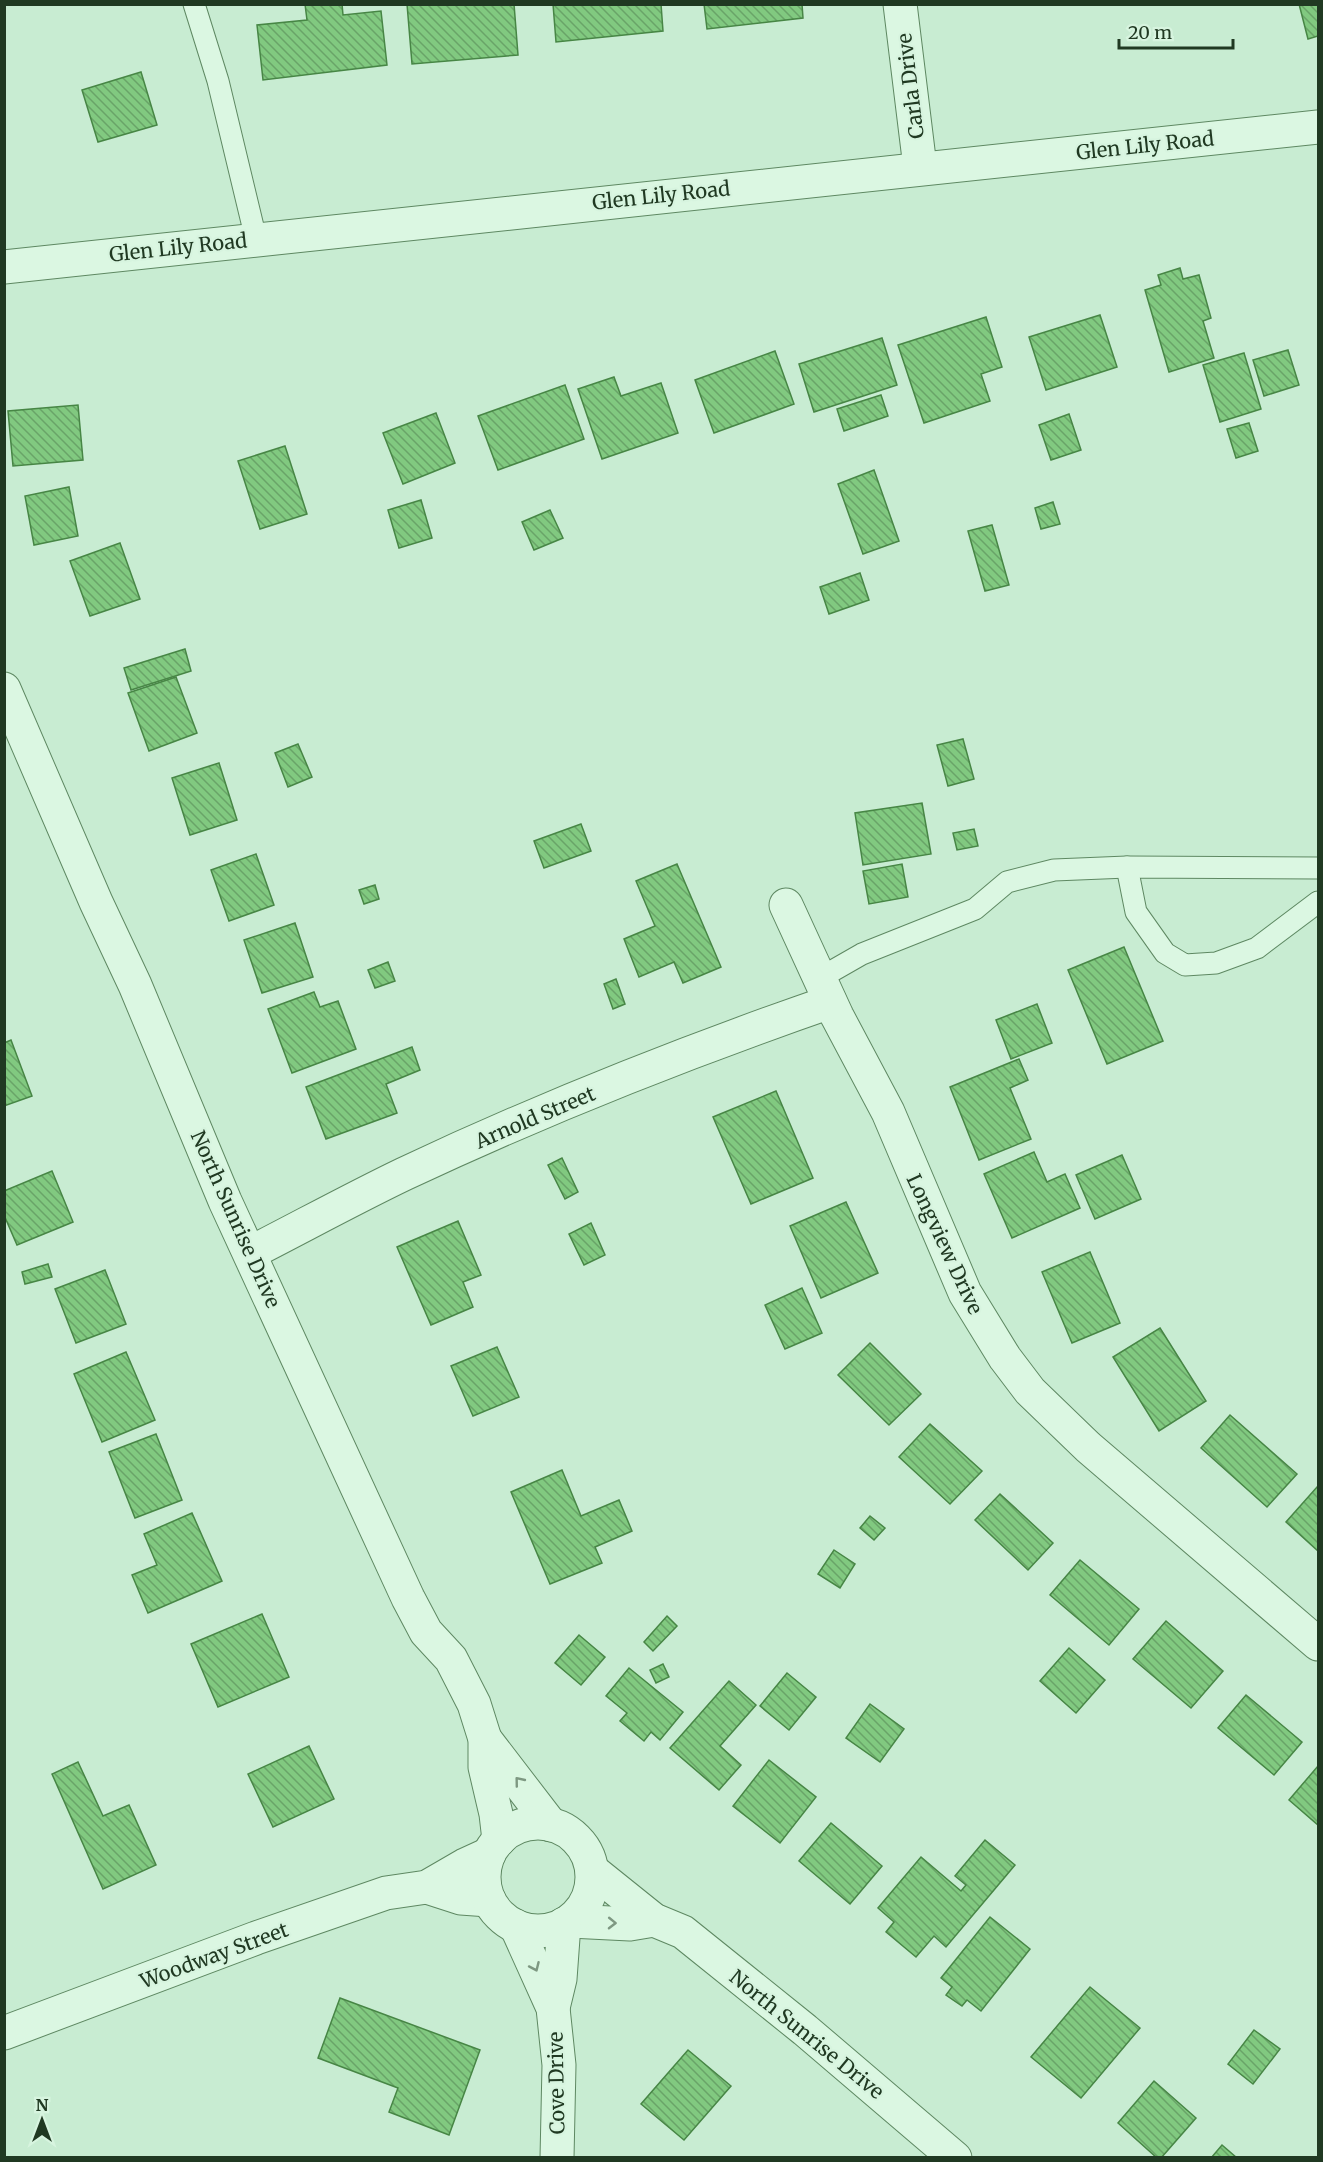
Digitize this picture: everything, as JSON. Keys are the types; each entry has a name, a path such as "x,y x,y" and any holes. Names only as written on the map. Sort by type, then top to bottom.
{"street":[{"name":"Carla Drive","path":"900,4 920,167"},
{"name":"Glen Lily Road","path":"4,267 920,167 1318,127"},
{"name":"North Sunrise Drive","path":"4,688 250,1253 408,1598 426,1632 451,1659 474,1704 485,1739 485,1767 496,1814 494,1847"},
{"name":"Longview Drive","path":"786,905 825,990 888,1112 965,1293 993,1341 1030,1391 1095,1454 1318,1644"},
{"name":"Arnold Street","path":"250,1253 402,1175 483,1138 728,1037 825,990"},
{"name":"North Sunrise Drive","path":"485,1739 551,1825"},
{"name":"North Sunrise Drive","path":"489,1900 483,1882 485,1863 506,1832 523,1824 542,1822 576,1837 588,1853 593,1871 654,1920 683,1932 805,2030 955,2157"},
{"name":"Woodway Street","path":"4,2033 344,1907 386,1893 427,1887 494,1847"},
{"path":"567,1922 584,1907 591,1890 593,1871"},
{"name":"Woodway Street","path":"427,1887 461,1898 489,1900"},
{"path":"489,1900 500,1916 516,1926"},
{"name":"North Sunrise Drive","path":"516,1926 534,1931 553,1929 567,1922 630,1924 654,1920"},
{"name":"Cove Drive","path":"553,2008 561,1979 567,1922"},
{"name":"Cove Drive","path":"516,1926 553,2008 559,2065 557,2157"}],"lane":[{"path":"194,4 218,81 256,239"},
{"path":"1127,867 1136,912 1165,953 1185,965 1215,963 1257,948 1318,902"},
{"path":"825,990 862,954 975,909 1007,882 1054,870 1127,867 1318,868"}],"building":[{"path":"305,4 342,4 343,15 381,11 387,65 263,80 257,25 307,20"},
{"path":"407,4 514,4 518,55 412,64"},
{"path":"553,4 661,4 663,31 556,42"},
{"path":"704,4 802,4 803,18 707,29"},
{"path":"1299,4 1318,4 1318,36 1308,39"},
{"path":"141,72 157,125 98,142 82,90"},
{"path":"1180,268 1183,279 1199,275 1211,318 1203,321 1214,358 1169,372 1145,290 1161,285 1158,275"},
{"path":"1100,315 1117,367 1046,390 1029,337"},
{"path":"986,317 1002,367 981,374 990,401 924,423 898,345"},
{"path":"882,338 897,385 814,412 799,364"},
{"path":"1288,350 1299,385 1264,396 1253,360"},
{"path":"775,351 794,404 714,433 695,380"},
{"path":"1244,353 1261,409 1220,422 1203,365"},
{"path":"614,377 621,396 661,383 678,433 602,459 578,389"},
{"path":"565,385 584,439 498,470 478,416"},
{"path":"881,395 888,416 844,431 837,409"},
{"path":"78,405 83,460 13,466 8,411"},
{"path":"436,413 455,463 403,484 383,433"},
{"path":"1069,414 1081,450 1051,460 1039,425"},
{"path":"1249,423 1258,451 1236,458 1227,429"},
{"path":"285,446 307,514 260,529 238,461"},
{"path":"874,470 899,541 863,554 838,484"},
{"path":"69,487 78,536 34,545 25,496"},
{"path":"421,500 432,538 399,548 388,510"},
{"path":"1053,502 1060,524 1041,529 1035,508"},
{"path":"550,510 563,538 534,550 522,522"},
{"path":"992,525 1009,585 985,591 968,531"},
{"path":"120,543 140,599 90,616 70,561"},
{"path":"860,573 869,600 829,614 820,587"},
{"path":"185,649 191,671 131,690 124,668"},
{"path":"176,677 197,733 149,751 128,693"},
{"path":"963,739 974,779 948,786 937,745"},
{"path":"298,744 312,777 288,787 275,753"},
{"path":"219,763 237,820 190,835 172,778"},
{"path":"922,803 931,854 863,865 855,813"},
{"path":"581,824 591,851 544,868 534,841"},
{"path":"974,829 978,846 957,850 953,833"},
{"path":"256,854 274,905 229,921 211,870"},
{"path":"677,864 721,967 683,983 674,962 639,977 624,939 655,926 636,881"},
{"path":"902,864 908,897 869,904 863,871"},
{"path":"375,885 379,899 364,904 359,890"},
{"path":"295,923 313,977 262,993 244,940"},
{"path":"1124,947 1163,1041 1107,1064 1068,970"},
{"path":"388,962 395,981 375,988 368,970"},
{"path":"616,979 625,1004 613,1009 604,984"},
{"path":"314,992 320,1007 338,1001 356,1049 292,1073 268,1009"},
{"path":"1037,1004 1052,1043 1011,1059 996,1020"},
{"path":"11,1040 32,1096 4,1106 4,1043"},
{"path":"412,1047 420,1070 386,1084 397,1113 326,1139 306,1087"},
{"path":"1019,1059 1028,1080 1010,1088 1031,1139 979,1160 950,1087"},
{"path":"776,1091 813,1178 751,1204 713,1117"},
{"path":"1034,1152 1047,1182 1065,1174 1080,1208 1012,1238 984,1174"},
{"path":"1122,1155 1141,1199 1095,1219 1076,1175"},
{"path":"562,1158 578,1192 565,1199 548,1165"},
{"path":"52,1171 73,1222 17,1245 4,1215 4,1191"},
{"path":"846,1202 878,1273 821,1298 790,1226"},
{"path":"458,1221 481,1275 463,1282 473,1307 431,1325 397,1247"},
{"path":"591,1223 605,1255 584,1265 569,1234"},
{"path":"1090,1252 1120,1323 1072,1343 1042,1272"},
{"path":"48,1264 52,1277 25,1284 22,1272"},
{"path":"105,1270 126,1324 76,1343 55,1289"},
{"path":"802,1288 822,1333 785,1349 765,1305"},
{"path":"1160,1328 1206,1401 1159,1431 1113,1357"},
{"path":"870,1343 921,1394 889,1425 838,1375"},
{"path":"497,1347 519,1397 473,1416 451,1366"},
{"path":"126,1352 155,1420 102,1442 74,1374"},
{"path":"1230,1415 1297,1474 1267,1507 1201,1448"},
{"path":"930,1424 982,1471 950,1504 899,1457"},
{"path":"156,1434 182,1500 135,1518 109,1452"},
{"path":"562,1470 581,1516 619,1500 632,1531 595,1547 602,1563 550,1584 511,1492"},
{"path":"1318,1488 1318,1551 1286,1522"},
{"path":"1000,1494 1053,1543 1028,1570 975,1520"},
{"path":"192,1513 222,1581 148,1613 132,1575 157,1565 144,1534"},
{"path":"870,1516 885,1528 874,1540 860,1528"},
{"path":"834,1550 855,1564 840,1588 818,1574"},
{"path":"1080,1560 1139,1609 1109,1645 1050,1595"},
{"path":"262,1614 289,1677 218,1707 191,1644"},
{"path":"667,1616 677,1626 653,1651 644,1642"},
{"path":"1166,1621 1223,1671 1191,1708 1133,1659"},
{"path":"579,1635 605,1657 581,1685 555,1663"},
{"path":"1069,1648 1105,1680 1076,1713 1040,1681"},
{"path":"663,1664 669,1677 656,1683 650,1670"},
{"path":"629,1668 683,1712 660,1740 651,1732 644,1741 620,1721 627,1713 606,1696"},
{"path":"787,1673 816,1697 789,1730 760,1706"},
{"path":"729,1681 756,1705 720,1746 741,1765 719,1790 670,1748"},
{"path":"1246,1695 1302,1742 1274,1775 1218,1728"},
{"path":"870,1704 904,1729 880,1762 846,1738"},
{"path":"309,1746 334,1799 273,1827 248,1774"},
{"path":"769,1760 816,1797 780,1843 733,1806"},
{"path":"78,1762 103,1816 129,1805 156,1865 103,1889 52,1774"},
{"path":"1318,1766 1318,1825 1289,1800"},
{"path":"831,1823 882,1866 850,1904 799,1861"},
{"path":"985,1840 1015,1865 946,1947 934,1936 916,1957 886,1932 894,1922 878,1908 921,1857 961,1891 966,1885 955,1876"},
{"path":"990,1917 1030,1949 981,2011 967,2000 962,2006 946,1995 952,1987 941,1978"},
{"path":"1090,1987 1140,2028 1081,2098 1031,2057"},
{"path":"340,1998 480,2050 449,2135 389,2112 398,2088 318,2058"},
{"path":"1254,2030 1280,2049 1253,2084 1228,2064"},
{"path":"688,2050 731,2086 684,2140 641,2104"},
{"path":"1154,2081 1196,2118 1161,2158 1157,2158 1118,2123"},
{"path":"1222,2145 1237,2158 1211,2158"}]}
